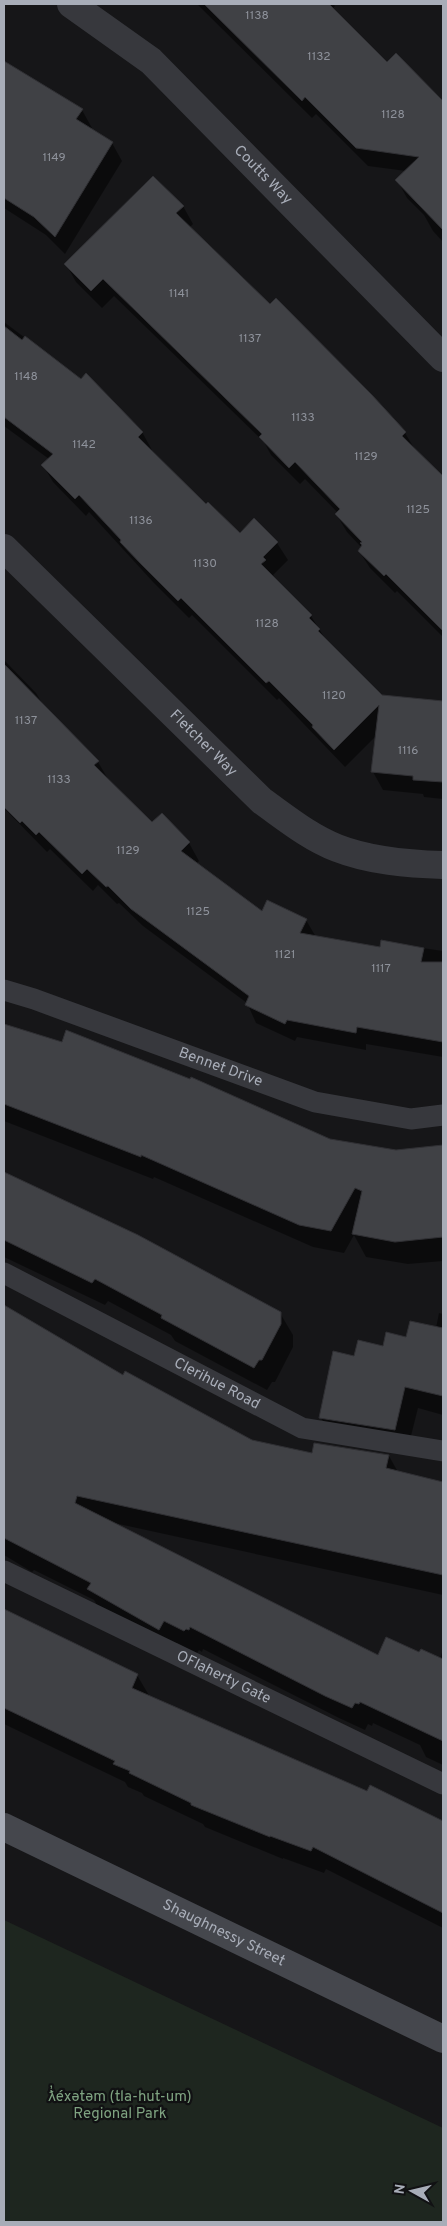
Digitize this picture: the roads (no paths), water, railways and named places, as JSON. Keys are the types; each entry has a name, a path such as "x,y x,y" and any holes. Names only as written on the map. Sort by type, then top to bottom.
{"main road":[{"name":"Shaughnessy Street","path":"4,1828 443,2039"}],"street":[{"name":"Coutts Way","path":"71,4 151,61 443,358"},
{"name":"Fletcher Way","path":"4,548 262,801 302,830 337,848 372,858 443,865"}],"lane":[{"name":"Bennet Drive","path":"4,990 34,999 315,1102 411,1118 443,1115"},
{"name":"Clerihue Road","path":"4,1273 302,1428 443,1451"},
{"name":"OFlaherty Gate","path":"4,1571 443,1784"}],"park label":[{"name":"ƛ̓éxətəm (tla-hut-um) Regional Park","path":"120,2106"}]}
